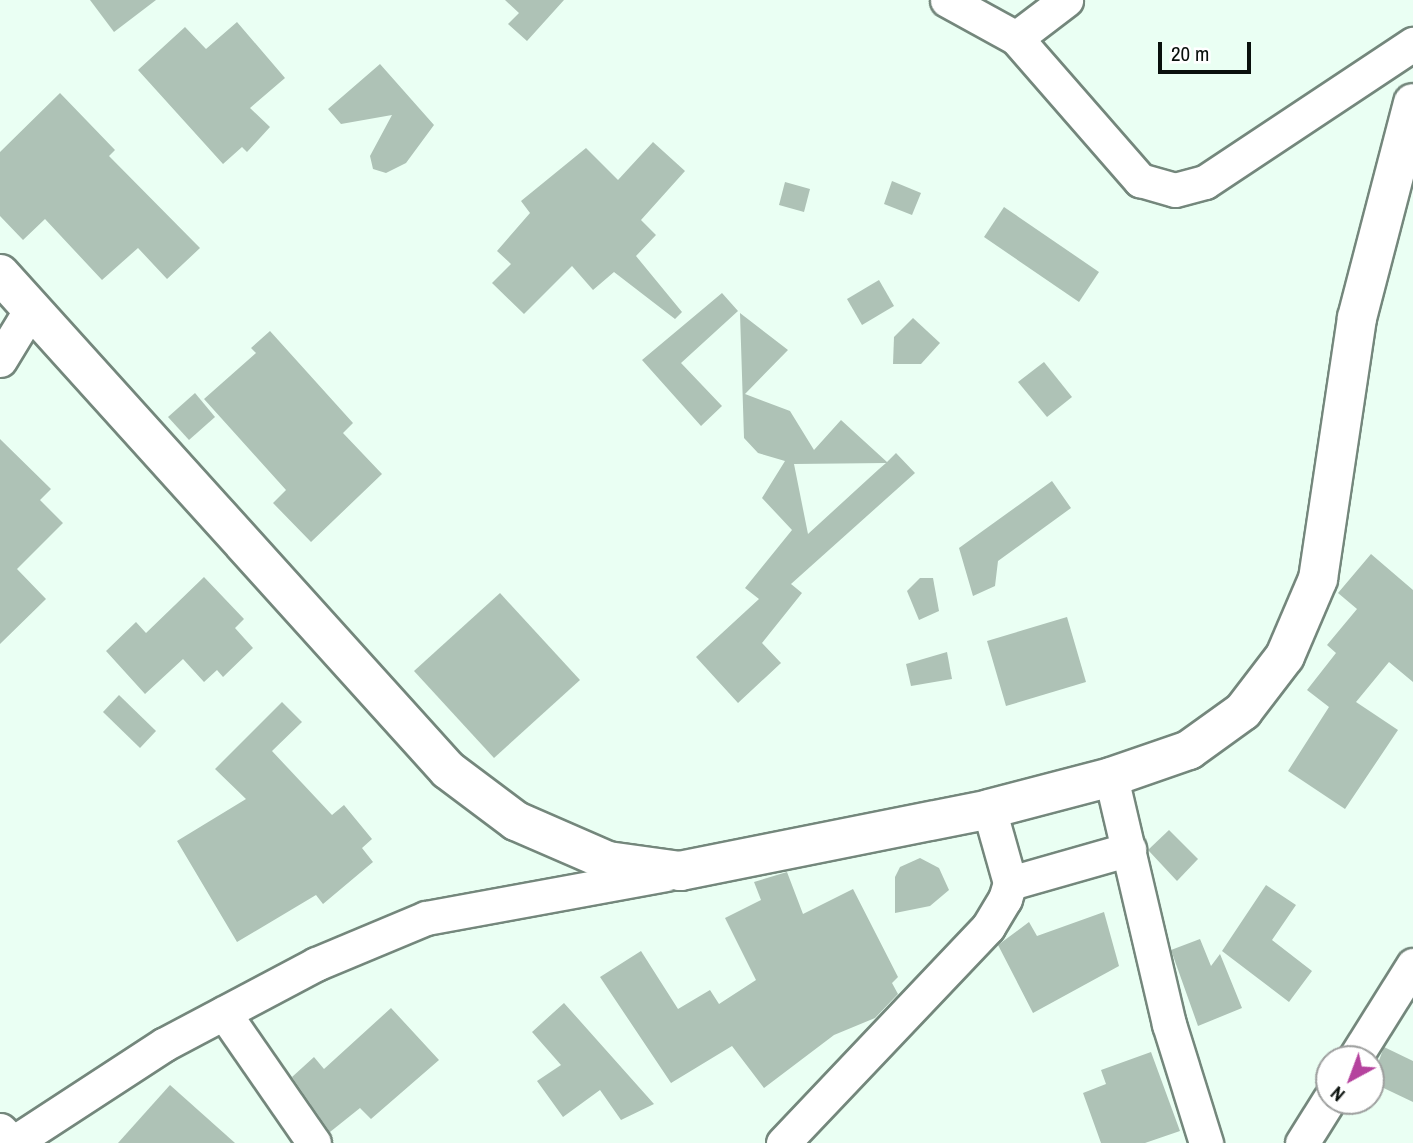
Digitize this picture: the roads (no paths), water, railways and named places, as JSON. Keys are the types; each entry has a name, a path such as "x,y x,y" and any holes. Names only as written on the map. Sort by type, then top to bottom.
{"street":[{"path":"947,0 1016,38 1140,180 1175,190 1205,182 1413,44"},
{"path":"1016,38 1066,0"},
{"path":"0,1130 13,1143 224,1013 316,964 426,918 680,871 989,809 1111,777 1189,750 1243,711 1285,656 1318,579 1357,318 1413,103"},
{"path":"0,274 448,770 527,826 608,861 680,871"},
{"path":"0,360 32,309"},
{"path":"1111,777 1169,1024 1206,1143"},
{"path":"783,1143 988,927 1010,883 989,809"},
{"path":"1010,883 1129,849"},
{"path":"1363,1045 1413,965"},
{"path":"224,1013 314,1143"},
{"path":"1302,1143 1320,1115"}]}
